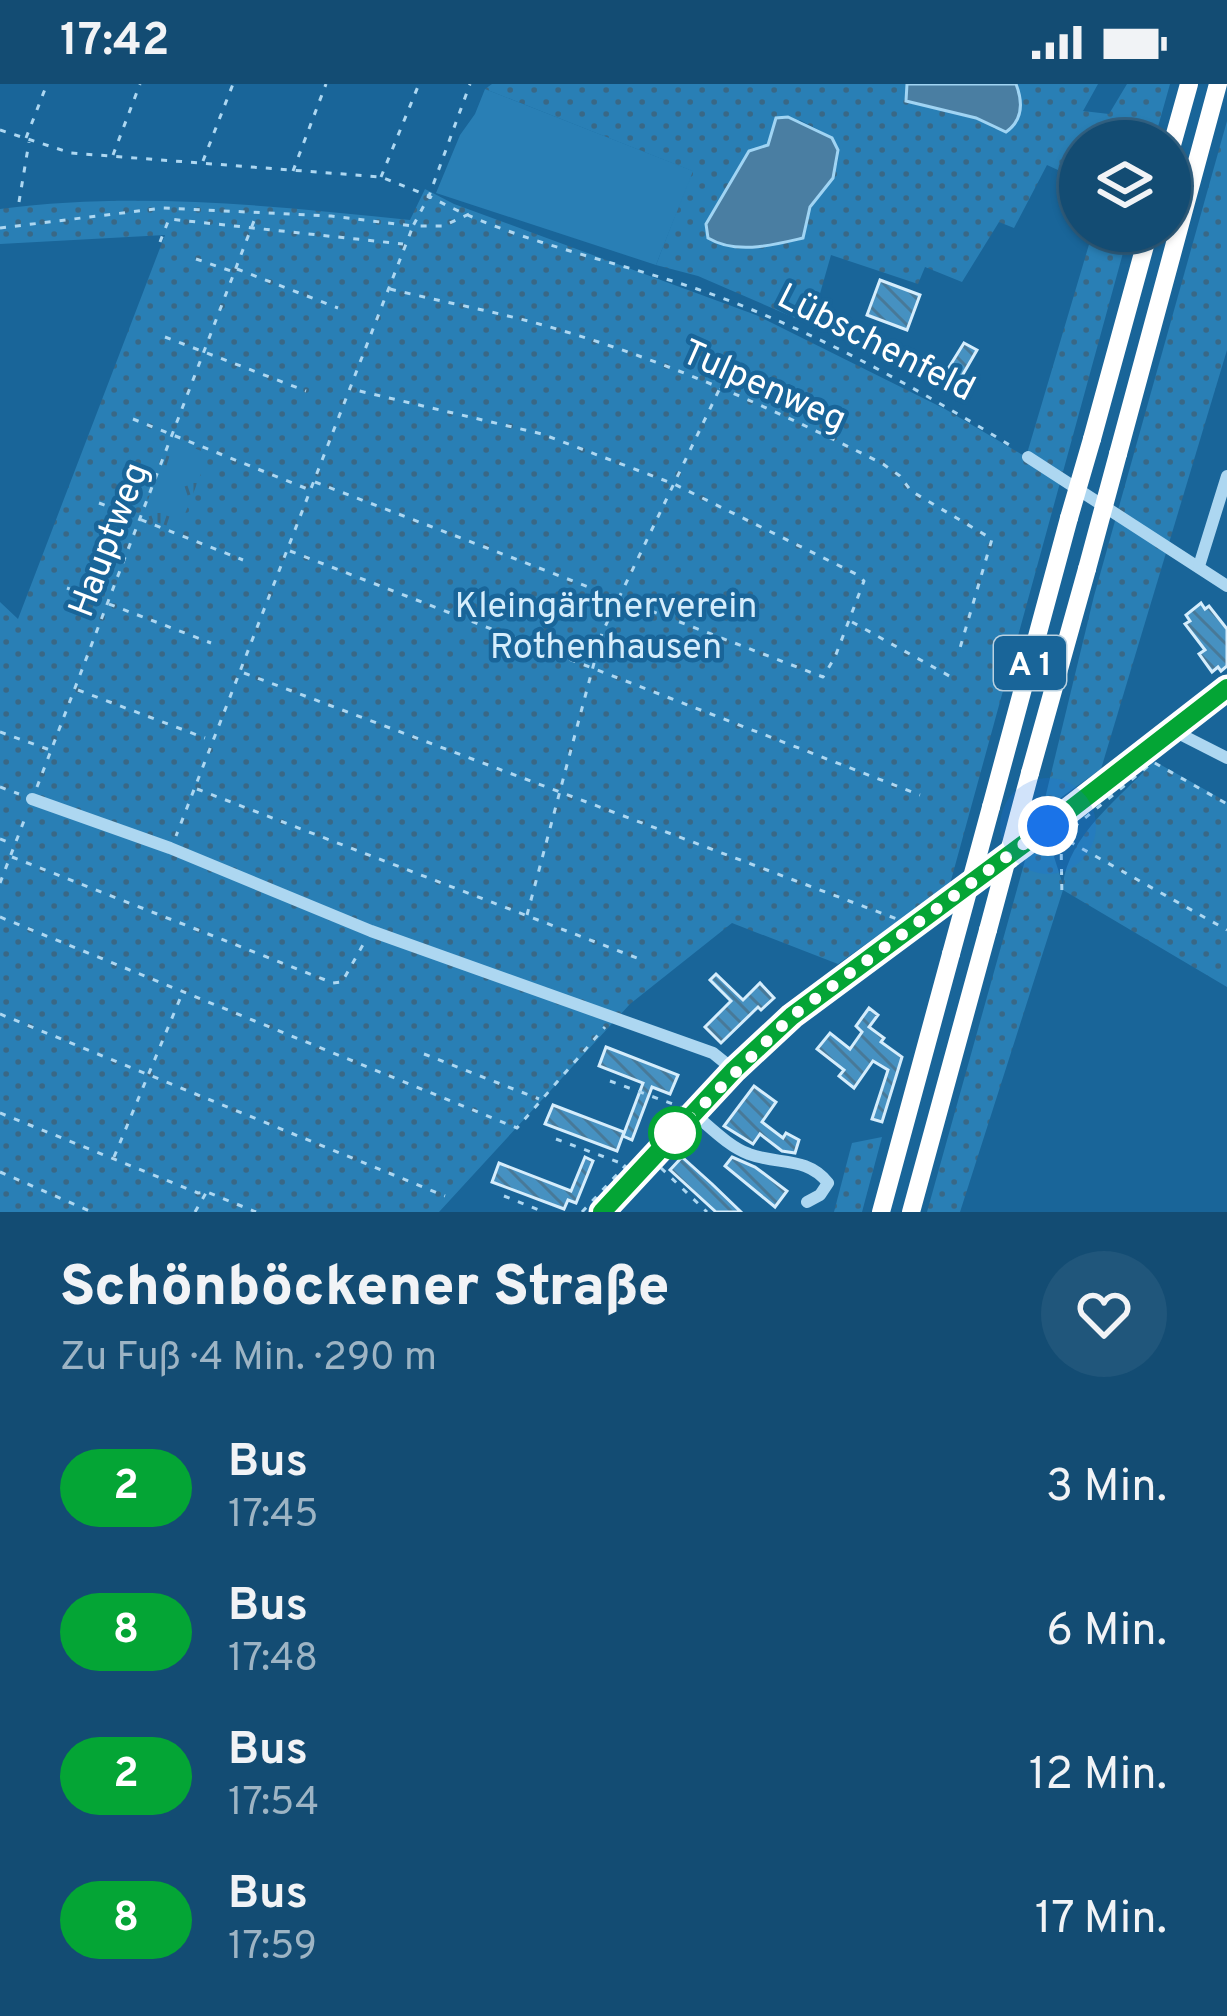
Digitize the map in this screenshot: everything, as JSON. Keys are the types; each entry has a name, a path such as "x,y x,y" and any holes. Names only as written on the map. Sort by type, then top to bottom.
{"highway":[{"path":"1179,120 1189,84"},
{"name":"A 1","path":"911,1212 1218,84"},
{"name":"A 1","path":"881,1212 1143,252"}],"main road":[{"path":"602,1212 687,1110 792,1016 1227,688"}],"street":[{"path":"1028,457 1227,586"},
{"path":"1198,566 1227,476"},
{"path":"1172,730 1227,758"},
{"path":"32,799 170,848 371,931 713,1053 734,1070"},
{"path":"687,1110 751,1156 808,1164 827,1183 820,1196 807,1202"}],"path":[{"path":"20,202 28,139 47,84"},
{"path":"112,156 140,84"},
{"path":"202,163 233,84"},
{"path":"293,170 326,84"},
{"path":"0,130 71,153 382,177 419,84"},
{"path":"170,848 470,84"},
{"name":"Lübschenfeld","path":"382,177 469,214 701,291 809,334 944,404 1028,457"},
{"path":"0,228 163,208 413,226 443,226 469,214"},
{"name":"Hauptweg","path":"0,883 257,212"},
{"path":"160,242 169,219 405,244"},
{"path":"196,259 338,308"},
{"name":"Tulpenweg","path":"388,288 562,331 720,387 883,464 911,491 992,539 960,648"},
{"path":"165,337 306,391"},
{"path":"527,915 602,633 720,387"},
{"path":"315,482 823,677 850,621 864,581 858,575 674,484 542,434 351,389"},
{"path":"133,419 311,490"},
{"path":"99,503 243,560"},
{"path":"288,550 920,795"},
{"path":"67,588 211,643"},
{"path":"850,621 953,678"},
{"path":"242,672 901,922"},
{"path":"77,689 205,738"},
{"path":"0,732 52,750"},
{"path":"1061,838 1153,762 1227,804"},
{"path":"0,787 32,799"},
{"path":"195,788 637,958"},
{"path":"1061,838 1062,899"},
{"path":"1061,838 1227,930"},
{"path":"0,839 15,845"},
{"path":"10,857 333,982 342,982 371,931"},
{"path":"0,916 517,1128 613,1016"},
{"path":"114,1159 182,992"},
{"path":"0,1013 446,1196"},
{"path":"424,1054 541,1100"},
{"path":"610,1081 687,1110"},
{"path":"0,1113 256,1212"},
{"path":"556,1138 626,1165"},
{"path":"657,1165 707,1212"},
{"path":"0,1172 92,1212"},
{"path":"195,1212 207,1192"},
{"path":"504,1196 544,1212"}],"green space":[{"path":"492,84 907,84 906,101 976,118 995,129 1021,98 1016,84 1098,84 1083,111 1109,114 1127,84 1170,84 1160,120 1059,120 1059,170 1047,165 1014,228 999,222 962,282 925,267 918,284 831,255 811,325 698,276 656,265 692,171 485,89","holes":["800,120 833,140 838,159 807,218 706,223 749,151 768,145"]},
{"path":"485,89 693,171 656,265 436,193"},
{"path":"1227,121 1227,350 1101,769 1042,811 1094,596"},
{"name":"Kleingärtnerverein Rothenhausen","path":"425,189 454,204 756,315 945,409 1026,457 1087,252 1123,252 950,884 838,964 732,923 630,1004 439,1212 0,1212 0,602 18,619 165,235 0,244 0,209 154,201 410,220"},
{"path":"171,439 209,454 178,531 142,516"},
{"path":"1154,761 1227,802 1227,987 1063,890 960,1212 927,1212 1026,857 1048,838 1063,885 1067,867 1086,833"},
{"path":"882,1137 862,1212 834,1212 852,1143"}],"shaded area":[{"path":"907,84 1016,84 1018,116 1006,132 976,118 906,101"},
{"path":"788,117 832,138 838,150 833,178 810,207 803,238 742,247 708,238 706,224 749,151 768,145 776,118"}],"building":[{"path":"880,280 920,295 907,330 867,315"},
{"path":"964,343 977,350 955,388 932,374 937,366 946,372"},
{"path":"1201,603 1227,629 1227,666 1221,671 1218,667 1212,672 1199,654 1205,650 1185,624 1190,621 1186,615"},
{"path":"716,974 743,1000 760,983 774,998 721,1043 705,1027 731,1001 710,980"},
{"path":"869,1008 878,1015 869,1027 902,1057 882,1122 872,1119 888,1070 873,1061 854,1088 839,1076 844,1070 817,1049 830,1033 850,1049 862,1032 856,1026"},
{"path":"606,1047 678,1075 670,1094 652,1087 632,1140 623,1136 643,1083 599,1066"},
{"path":"754,1086 776,1102 762,1122 783,1138 786,1133 799,1140 795,1153 782,1151 760,1134 753,1144 724,1126"},
{"path":"553,1105 624,1132 617,1151 545,1124"},
{"path":"585,1157 593,1161 576,1203 568,1200 564,1209 492,1182 499,1163 571,1191"},
{"path":"682,1157 741,1212 716,1212 670,1170"},
{"path":"732,1157 787,1191 775,1207 725,1166"}],"bus line":[{"name":"2","path":"602,1212 734,1070 792,1016 1227,688"}],"route":[{"path":"675,1133 792,1016 1048,826"}]}
